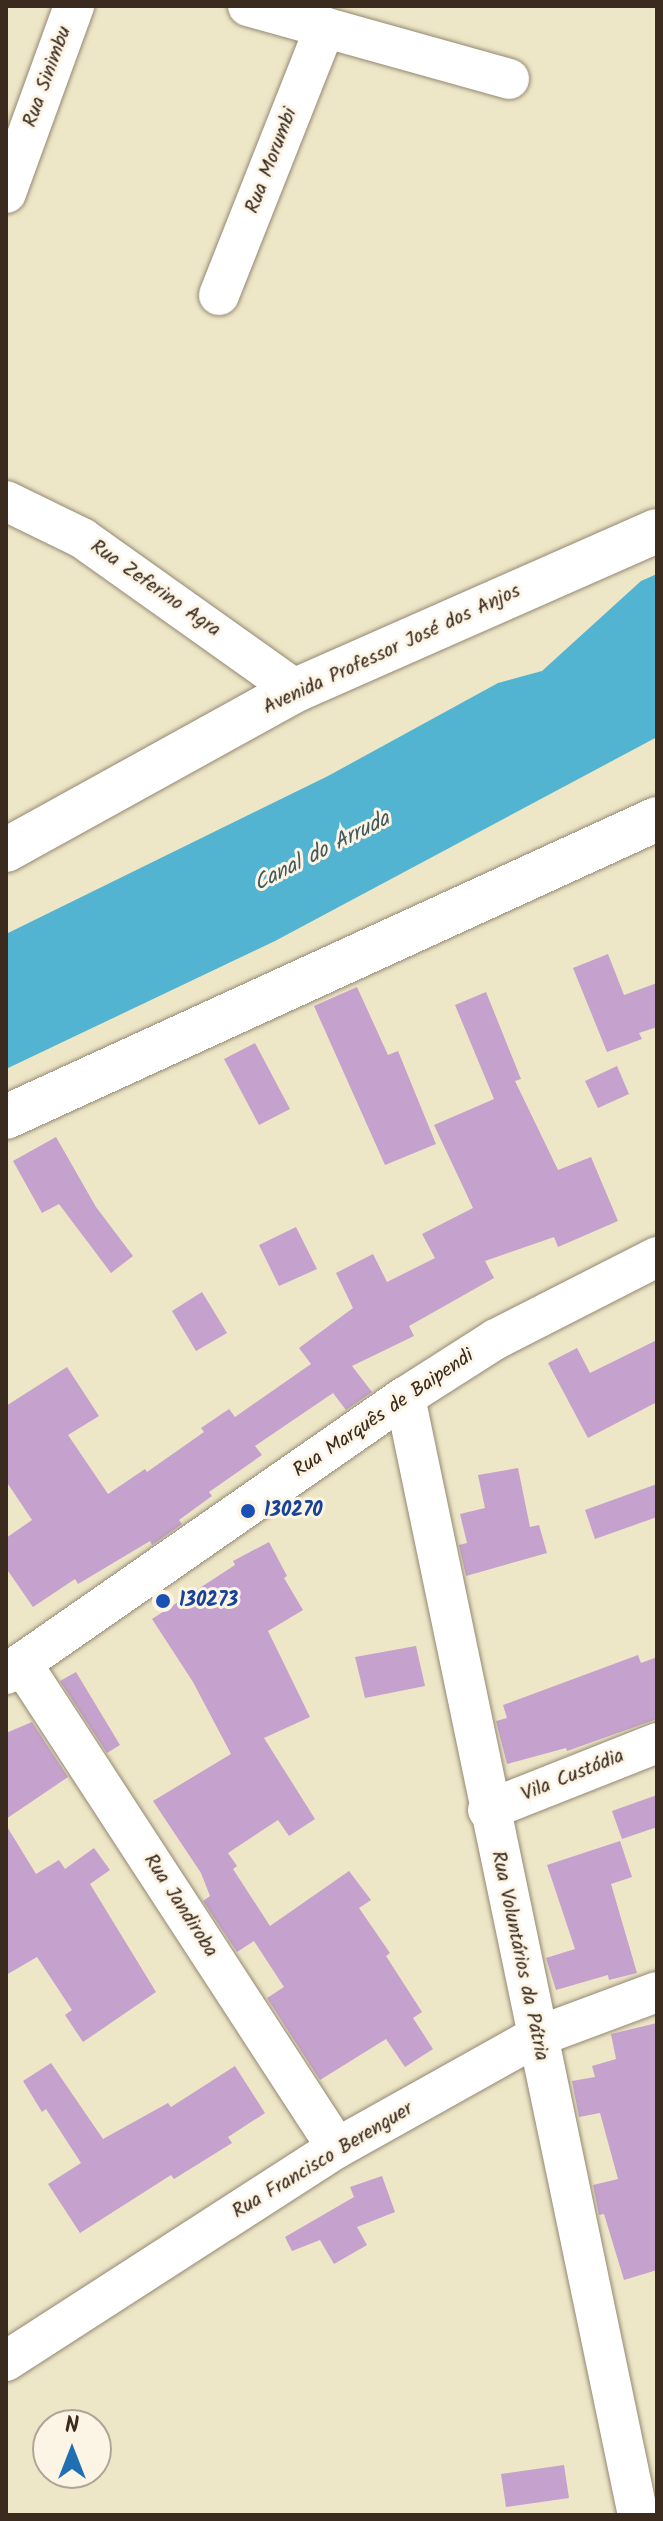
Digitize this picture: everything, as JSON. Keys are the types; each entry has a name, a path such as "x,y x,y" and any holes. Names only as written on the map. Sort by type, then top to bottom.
{"main road":[{"name":"Avenida Professor José dos Anjos","path":"6,850 296,690 657,531"},
{"path":"6,1117 657,819"}],"street":[{"name":"Rua Sinimbu","path":"6,193 74,6"},
{"path":"248,6 509,79"},
{"name":"Rua Morumbi","path":"219,295 325,27"},
{"name":"Rua Zeferino Agra","path":"6,501 82,538 296,690"},
{"name":"Rua Marquês de Baipendi","path":"14,1669 405,1397 496,1339 657,1257"},
{"name":"Rua Voluntários da Pátria","path":"405,1397 488,1810 638,2515"},
{"name":"Rua Jandiroba","path":"14,1669 337,2148"},
{"name":"Vila Custódia","path":"488,1810 657,1743"},
{"name":"Rua Francisco Berenguer","path":"6,2361 337,2148 536,2037 657,1992"}],"water":[{"name":"Canal do Arruda","path":"657,574 657,737 275,941 6,1069 6,934 328,776 498,683 542,671 641,581"}],"building":[{"path":"608,954 624,995 657,983 657,1027 639,1033 642,1039 607,1052 573,968"},
{"path":"357,987 388,1055 398,1051 436,1144 385,1165 314,1006"},
{"path":"486,992 521,1079 515,1081 558,1170 591,1157 618,1221 558,1247 554,1237 485,1261 494,1278 409,1326 414,1336 352,1366 372,1392 346,1410 333,1393 255,1446 262,1455 209,1492 212,1496 179,1520 182,1524 152,1545 150,1541 78,1584 75,1579 33,1607 6,1568 6,1538 32,1520 6,1481 6,1406 67,1367 99,1416 68,1435 108,1494 145,1469 147,1472 204,1432 201,1428 229,1409 235,1417 311,1364 299,1348 353,1308 336,1273 373,1254 387,1282 435,1258 422,1234 473,1208 434,1125 494,1099 455,1005"},
{"path":"255,1043 290,1109 259,1125 224,1059"},
{"path":"617,1066 629,1094 598,1108 585,1081"},
{"path":"56,1137 96,1207 133,1256 111,1273 59,1204 42,1213 13,1161"},
{"path":"296,1227 317,1269 279,1286 259,1245"},
{"path":"202,1292 227,1333 196,1351 172,1311"},
{"path":"657,1340 657,1402 588,1438 548,1363 577,1348 590,1373"},
{"path":"518,1468 530,1527 539,1525 547,1553 466,1576 459,1545 467,1543 460,1514 485,1508 478,1475"},
{"path":"657,1484 657,1517 595,1539 585,1510"},
{"path":"269,1542 287,1576 284,1578 303,1610 268,1631 310,1717 264,1738 315,1819 289,1836 278,1820 228,1853 237,1866 233,1869 270,1926 349,1871 371,1900 359,1908 390,1953 386,1956 422,2012 413,2018 433,2049 405,2067 386,2039 320,2080 267,1998 284,1987 254,1941 237,1952 203,1901 210,1896 201,1873 153,1801 231,1754 193,1682 152,1619 235,1565 233,1561"},
{"path":"416,1646 425,1686 365,1698 355,1657"},
{"path":"638,1655 641,1663 657,1657 657,1719 567,1751 566,1748 507,1764 496,1721 507,1718 503,1705"},
{"path":"76,1672 120,1745 107,1753 60,1681"},
{"path":"32,1722 68,1777 6,1819 6,1733"},
{"path":"657,1795 657,1827 622,1839 612,1811"},
{"path":"6,1825 36,1874 59,1860 65,1869 94,1848 110,1870 90,1884 156,1992 83,2042 65,2015 72,2010 37,1957 6,1975"},
{"path":"620,1841 632,1877 611,1884 637,1973 609,1980 608,1975 556,1990 546,1958 575,1949 547,1865"},
{"path":"657,2023 657,2270 624,2280 604,2214 599,2215 593,2185 618,2179 600,2113 579,2117 572,2081 595,2077 592,2066 616,2059 611,2034"},
{"path":"51,2063 103,2139 168,2103 171,2107 235,2066 265,2113 228,2137 232,2143 174,2179 171,2175 80,2233 48,2184 81,2163 46,2109 42,2112 23,2081"},
{"path":"382,2176 395,2212 357,2227 367,2245 334,2264 320,2240 292,2251 285,2237 354,2197 350,2187"},
{"path":"564,2465 569,2498 506,2507 501,2474"}],"place":[{"name":"130270","path":"248,1511"},
{"name":"130273","path":"163,1601"}]}
